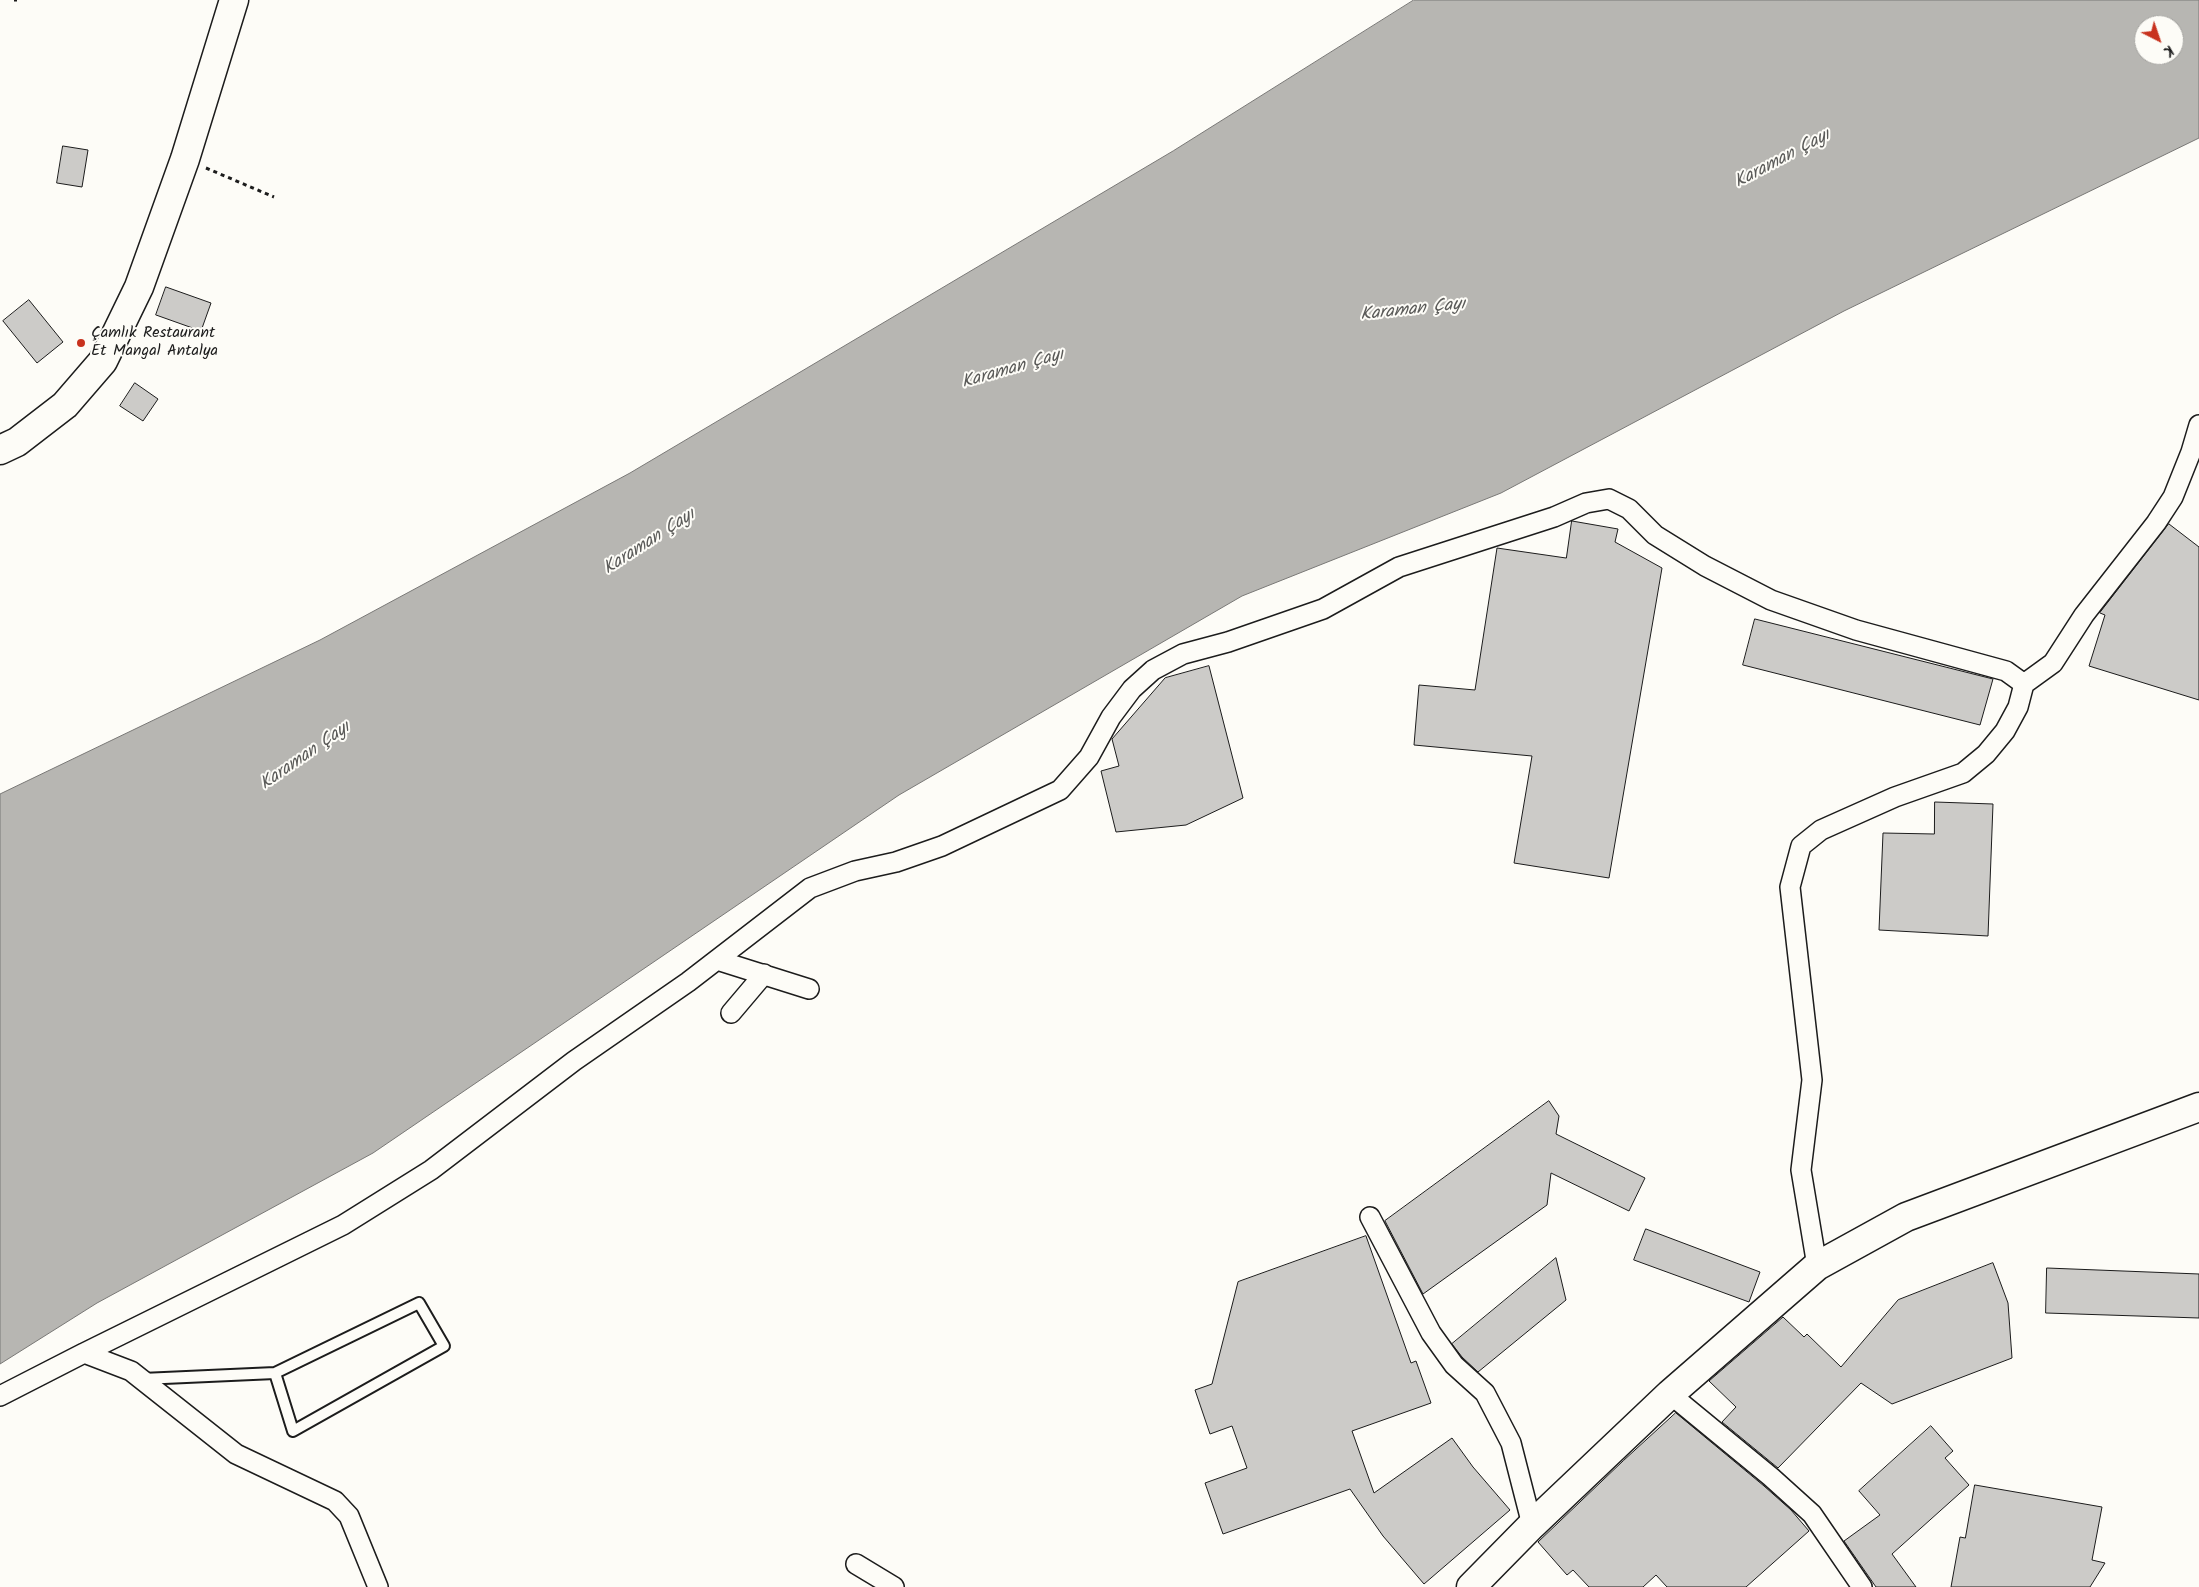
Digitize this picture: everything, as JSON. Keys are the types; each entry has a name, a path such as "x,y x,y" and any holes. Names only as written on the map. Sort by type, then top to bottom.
{"street":[{"path":"0,450 16,442 65,405 103,361 139,286 185,159 234,0"},
{"path":"1817,1266 1801,1170 1812,1080 1790,887 1801,846 1821,830 1895,797 1963,773 1986,754 2005,731 2018,707 2024,684 2053,662 2084,615 2156,523 2172,497 2191,452 2199,425"},
{"path":"0,1396 351,1220 431,1170 574,1061 717,960 810,888 855,871 896,862 942,846 1060,790 1089,757 1110,717 1132,689 1153,670 1176,658 1323,609 1399,567 1608,498 1628,509 1655,535 1705,566 1771,600 1856,630 2006,671 2024,684"},
{"path":"717,960 809,988"},
{"path":"731,1013 764,974"},
{"path":"1471,1587 1532,1525 1670,1394 1817,1266 1906,1217 2199,1107"},
{"path":"1370,1217 1431,1333 1454,1365 1485,1393 1511,1443 1532,1525"},
{"path":"84,1353 131,1371 236,1454 335,1501 348,1516 378,1587"},
{"path":"1670,1394 1771,1476 1812,1514 1862,1587"},
{"path":"856,1564 894,1587"}],"lane":[{"path":"141,1379 275,1373 419,1303 444,1346 293,1431 275,1373"}],"path":[{"path":"185,159 274,197"}],"water":[{"name":"Karaman Çayı","path":"1414,0 2199,0 2199,138 1844,311 1501,493 1242,596 899,795 373,1153 97,1303 0,1364 0,794 320,640 630,473 1173,151"}],"building":[{"path":"63,146 88,150 82,187 57,183"},
{"path":"166,287 211,303 201,331 156,315"},
{"path":"29,300 63,342 37,363 3,321"},
{"path":"135,383 158,399 143,421 120,406"},
{"path":"1572,521 1618,529 1615,542 1662,568 1609,878 1514,863 1532,756 1414,745 1419,685 1475,690 1497,548 1566,558"},
{"path":"2169,524 2199,547 2199,700 2089,666 2105,615 2100,613"},
{"path":"1755,619 1993,679 1980,725 1743,665"},
{"path":"1209,666 1243,798 1186,825 1116,832 1101,771 1119,766 1112,739 1165,678"},
{"path":"1935,802 1993,804 1988,936 1879,930 1883,833 1934,834"},
{"path":"1549,1101 1559,1116 1556,1134 1645,1178 1629,1211 1551,1173 1547,1205 1423,1294 1385,1221"},
{"path":"1646,1229 1760,1272 1749,1302 1634,1260"},
{"path":"1366,1236 1411,1363 1416,1361 1431,1403 1352,1431 1374,1493 1452,1438 1473,1467 1510,1510 1424,1584 1383,1536 1350,1489 1223,1534 1205,1483 1247,1468 1232,1426 1210,1434 1195,1390 1212,1384 1238,1282"},
{"path":"1556,1258 1566,1300 1478,1372 1462,1357 1452,1344"},
{"path":"1993,1263 2008,1303 2012,1358 1892,1404 1861,1383 1778,1468 1722,1422 1736,1407 1709,1381 1783,1317 1804,1337 1807,1334 1841,1367 1898,1300"},
{"path":"2047,1268 2199,1274 2199,1318 2046,1313"},
{"path":"1676,1413 1764,1486 1791,1510 1809,1531 1746,1587 1667,1587 1656,1575 1643,1587 1589,1587 1573,1570 1567,1575 1538,1542"},
{"path":"1931,1426 1953,1451 1945,1458 1969,1485 1892,1554 1916,1587 1876,1587 1844,1541 1880,1515 1859,1491"},
{"path":"1975,1485 2102,1507 2092,1560 2105,1563 2090,1587 1951,1587 1960,1537 1965,1538"}],"place":[{"name":"Çamlık Restaurant Et Mangal Antalya","path":"81,343"}]}
